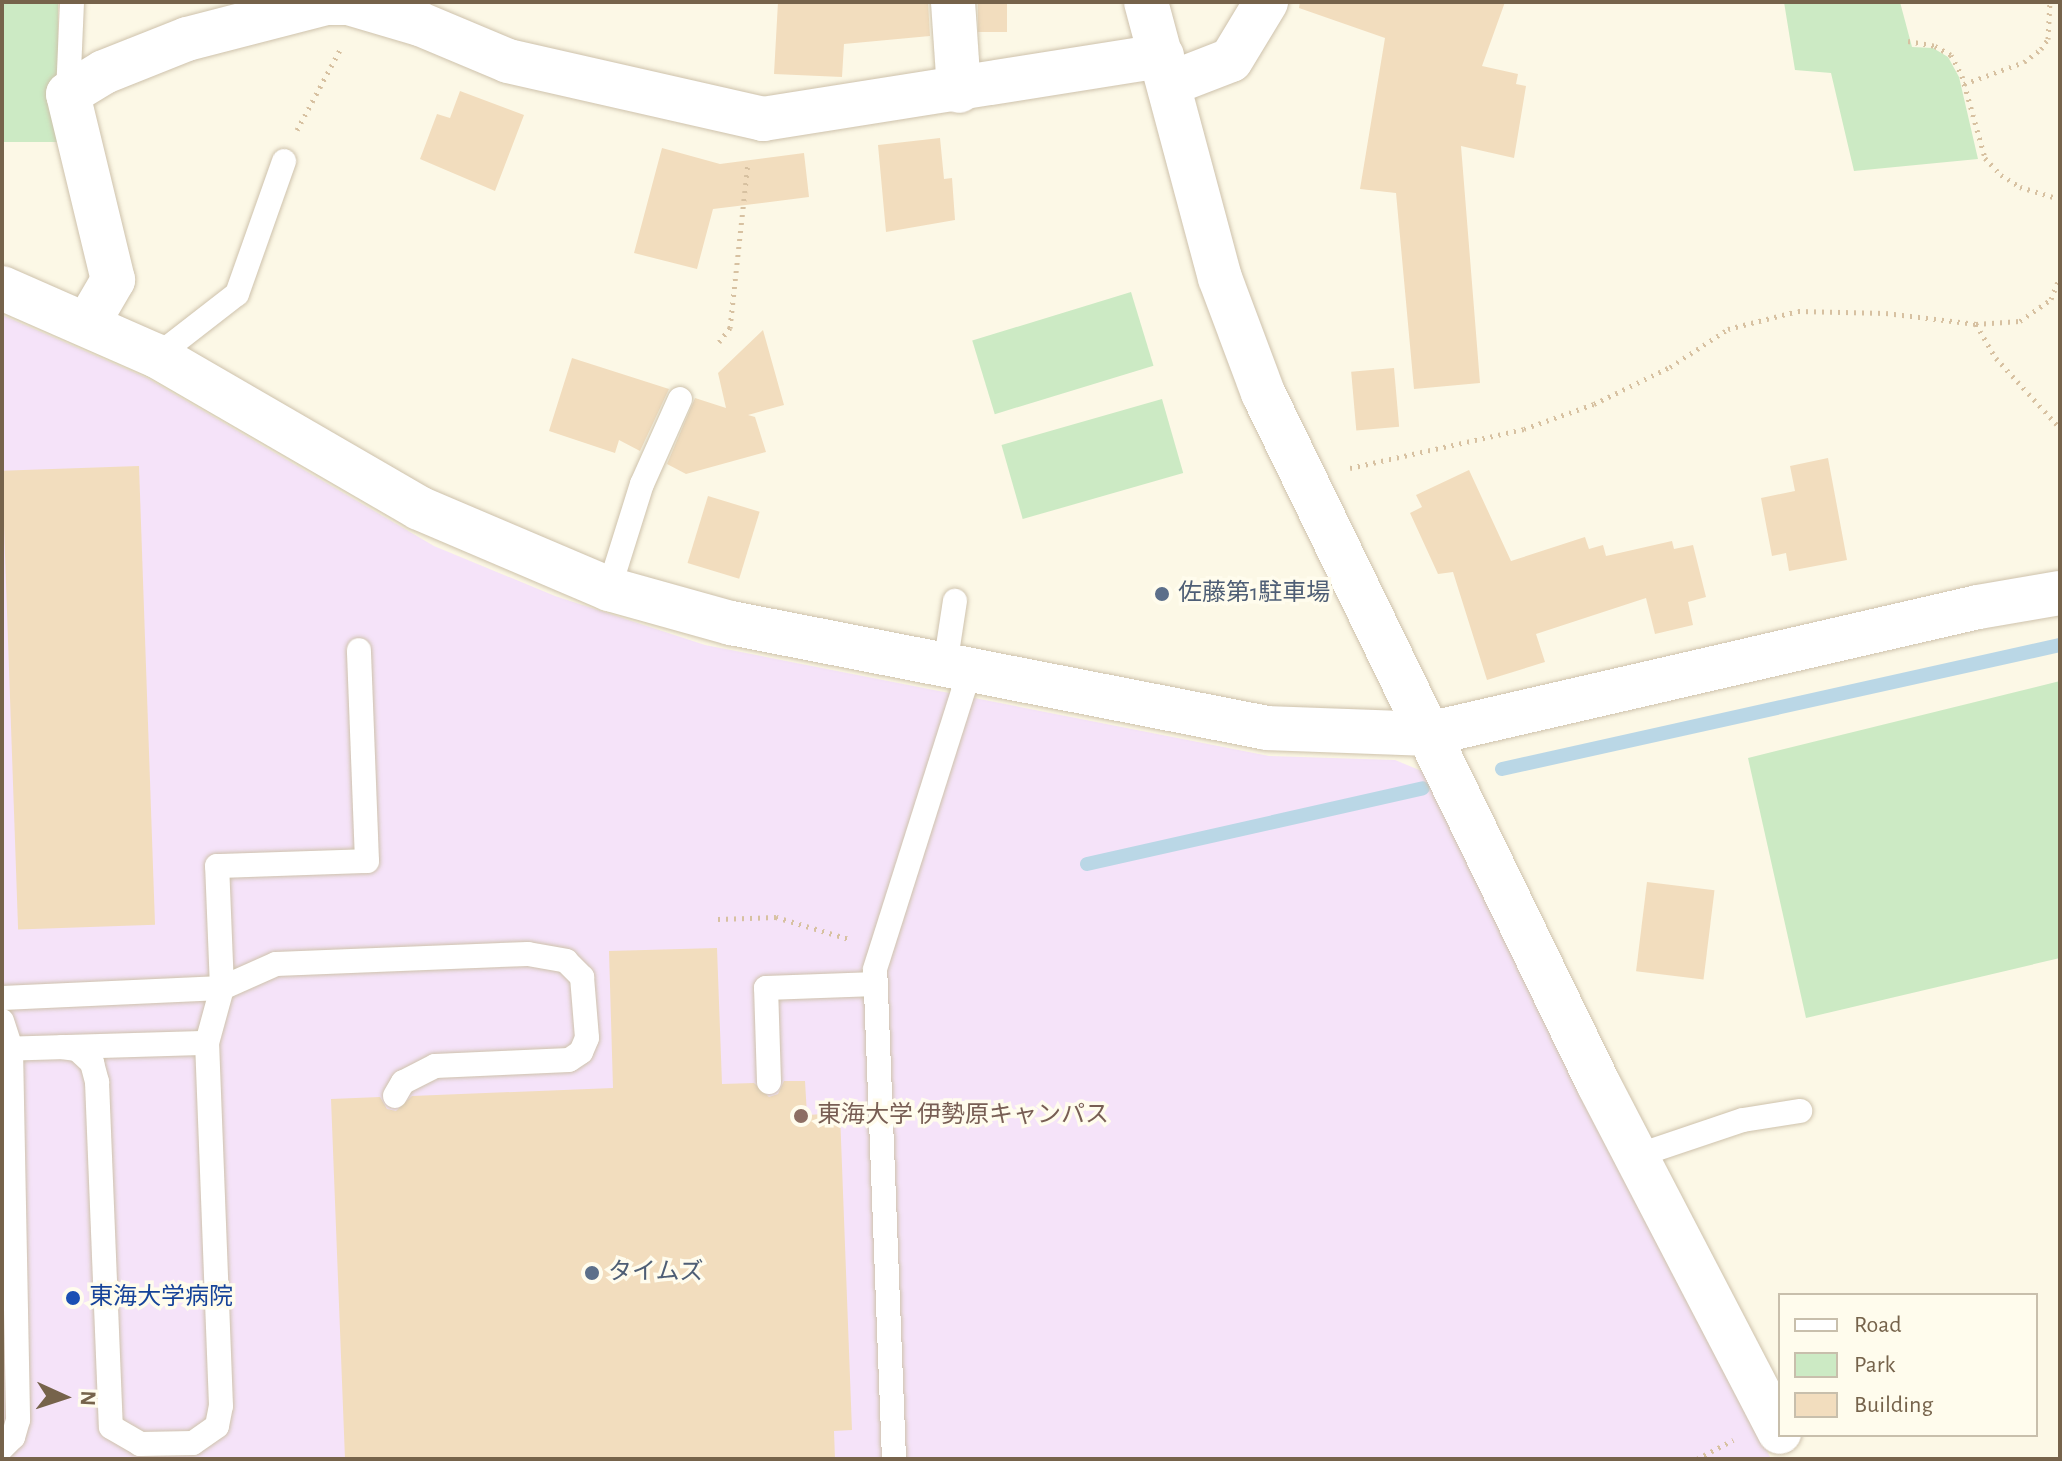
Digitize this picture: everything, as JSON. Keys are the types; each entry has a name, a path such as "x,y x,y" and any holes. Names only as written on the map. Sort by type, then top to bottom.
{"street":[{"path":"953,2 959,91"},
{"path":"1146,2 1220,278 1263,393 1636,1156 1768,1434 1794,1459"},
{"path":"88,323 113,280 68,94 104,72 187,39 278,9 326,3 355,5 420,24 508,61 752,118 1231,60 1266,2"},
{"path":"2,288 88,323 157,356 419,508 609,589 731,623 1267,728 1428,734 1978,607 2060,593"}],"lane":[{"path":"68,94 72,2"},
{"path":"157,356 237,294 284,161"},
{"path":"609,589 642,484 680,399"},
{"path":"894,1459 876,984 881,948 957,668 955,601"},
{"path":"62,1047 77,1049 92,1063 97,1082 111,1427 140,1444 193,1443 217,1426 221,1406 207,1043 222,988 217,866 367,861 359,650"},
{"path":"2,998 222,988 276,964 528,954 566,961 582,977 587,1038 581,1052 569,1060 435,1066 403,1082 395,1096"},
{"path":"769,1082 766,988 876,984"},
{"path":"2,1021 6,1049 18,1420 13,1437 2,1448"},
{"path":"6,1049 207,1043"},
{"path":"1636,1156 1743,1120 1800,1111"}],"path":[{"path":"1964,84 2024,62 2041,49 2048,39 2050,2"},
{"path":"284,161 303,113 341,49 355,5"},
{"path":"1908,41 1935,46 1951,55 1964,84 1985,158 2020,187 2060,199"},
{"path":"719,342 730,328 752,118"},
{"path":"1303,478 1524,429 1594,404 1670,367 1728,329 1798,311 1886,313 1976,324 2020,321 2039,310 2060,277"},
{"path":"1976,324 1996,358 2060,428"},
{"path":"718,919 776,917 881,948"},
{"path":"1697,1459 1768,1434"}],"shaded area":[{"name":"東海大学 伊勢原キャンパス","path":"2,315 147,378 434,546 555,596 705,645 1269,756 1395,760 1429,774 1771,1459 2,1459"}],"green space":[{"path":"2,2 58,2 58,142 2,142"},
{"path":"1784,2 1900,2 1912,47 1933,48 1948,57 1959,77 1978,159 1854,171 1831,73 1795,70"},
{"path":"1131,292 1154,366 995,414 972,341"},
{"path":"1162,399 1183,473 1023,519 1001,445"},
{"path":"2060,681 2060,958 1806,1018 1748,758"}],"building":[{"path":"778,2 928,2 930,36 844,44 842,77 774,74"},
{"path":"978,2 1007,2 1007,32 978,32"},
{"path":"1300,2 1505,2 1482,66 1518,74 1516,84 1526,86 1514,158 1461,146 1480,383 1414,389 1396,193 1360,189 1385,38 1299,8"},
{"path":"460,91 524,115 495,191 420,159 437,114 450,118"},
{"path":"940,138 944,179 952,178 955,220 886,232 878,145"},
{"path":"662,148 720,164 804,153 809,197 713,209 697,269 634,253"},
{"path":"763,330 784,405 748,415 755,417 766,452 686,474 667,464 695,398 726,408 718,373"},
{"path":"572,358 669,389 640,451 619,440 615,453 549,431"},
{"path":"1394,368 1399,427 1356,431 1351,372"},
{"path":"1828,458 1847,560 1789,571 1786,553 1772,556 1761,498 1795,491 1790,466"},
{"path":"139,466 155,925 18,930 2,471"},
{"path":"1469,470 1511,561 1585,537 1589,549 1603,545 1606,556 1672,541 1674,549 1693,545 1706,597 1688,602 1693,625 1655,634 1646,598 1536,634 1545,662 1487,680 1453,572 1438,574 1410,513 1422,507 1416,495"},
{"path":"708,496 760,512 739,579 688,563"},
{"path":"1647,882 1714,890 1704,980 1636,971"},
{"name":"タイムズ","path":"717,948 722,1084 754,1083 769,1097 778,1094 784,1081 805,1081 807,1115 840,1113 852,1430 834,1431 835,1459 345,1459 331,1099 380,1097 387,1109 396,1111 412,1096 613,1088 609,951"}],"waterway":[{"path":"1502,769 2060,645"},
{"path":"1087,864 1423,788"}],"place":[{"name":"佐藤第1駐車場","path":"1162,594"},
{"name":"東海大学 伊勢原キャンパス","path":"801,1116"},
{"name":"タイムズ","path":"592,1273"},
{"name":"東海大学病院","path":"73,1298"}]}
